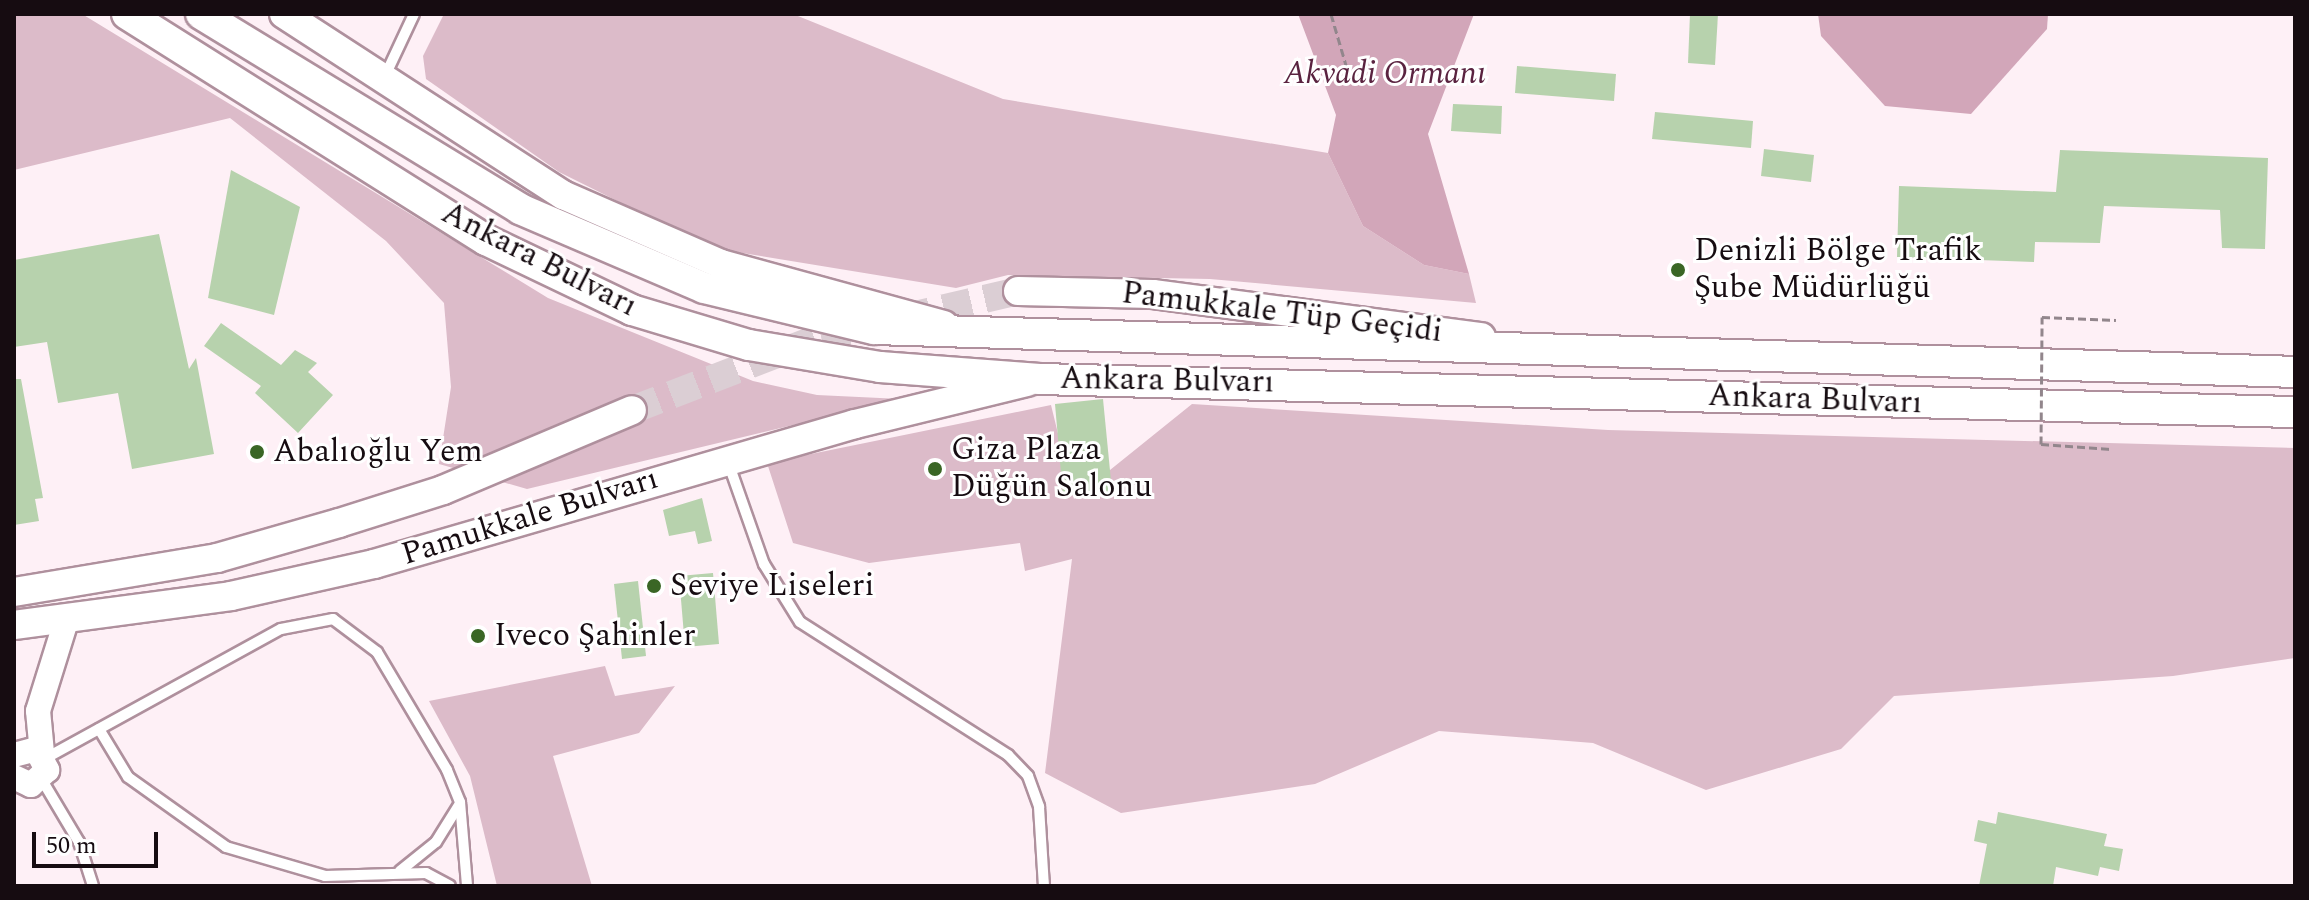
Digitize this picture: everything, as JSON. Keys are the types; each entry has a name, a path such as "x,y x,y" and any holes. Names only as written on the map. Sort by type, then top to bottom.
{"main road":[{"name":"Ankara Bulvarı","path":"127,14 486,240 632,310 778,350 880,367 1040,379 2295,412"},
{"name":"Ankara Bulvarı","path":"201,14 520,209 704,288 874,329 988,337 1545,346 2295,372"},
{"path":"284,14 385,76 563,195 706,258 988,337"},
{"name":"Pamukkale Tüp Geçidi","path":"1018,291 1153,294 1545,346"},
{"name":"Pamukkale Bulvarı","path":"14,625 66,621 231,596 374,564 728,460 1040,379"},
{"name":"Pamukkale Bulvarı","path":"14,592 217,558 339,523 443,490 632,410"}],"street":[{"path":"30,775 38,711 66,621"},
{"path":"14,755 30,748 30,775"}],"lane":[{"path":"385,76 414,14"},
{"path":"728,460 764,564 800,622 1008,755 1028,776 1039,807 1044,886"},
{"path":"93,886 79,842 30,775 99,729 281,629 333,619 355,630 401,686 460,802 467,886"},
{"path":"99,729 128,777 226,847 325,876 400,871 450,886"},
{"path":"400,871 446,830 460,802"}],"path":[{"path":"1331,14 1351,82"},
{"path":"2111,449 2041,444 2042,317 2116,320"}],"shaded area":[{"path":"14,14 82,14 548,298 753,381 817,395 901,399 527,489 439,464 451,387 444,303 386,241 230,118 14,170"},
{"path":"444,14 793,14 1003,99 1328,153 1363,226 1424,265 1469,274 1476,303 1210,279 1008,275 956,288 712,248 559,172 426,79 423,56"},
{"path":"1192,404 1608,430 2295,448 2295,658 2173,676 1894,696 1841,749 1706,790 1593,743 1439,731 1315,784 1121,813 1045,773 1072,559 1025,571 1020,543 869,563 793,543 767,463 1051,405 1074,499"},
{"path":"605,666 615,696 675,686 639,733 553,756 592,886 497,886 470,776 429,701"}],"green space":[{"name":"Akvadi Ormanı","path":"1298,14 1474,14 1428,134 1469,274 1424,265 1363,226 1328,153 1336,115"},
{"path":"1818,14 2048,14 2047,29 1971,114 1885,106 1821,36"}],"building":[{"path":"1690,14 1718,14 1715,65 1688,63"},
{"path":"1517,66 1616,74 1614,101 1515,93"},
{"path":"1453,104 1502,106 1501,134 1451,131"},
{"path":"1655,112 1753,121 1751,148 1652,139"},
{"path":"1764,149 1814,155 1811,182 1761,176"},
{"path":"2060,150 2268,158 2265,249 2222,248 2220,210 2104,206 2100,243 2035,242 2034,262 1897,257 1899,186 2056,192"},
{"path":"231,170 300,207 274,315 208,298"},
{"path":"159,234 189,369 196,358 214,454 132,469 118,393 58,403 47,342 14,347 14,260"},
{"path":"221,323 281,365 295,350 317,363 308,372 333,395 298,433 255,393 261,386 204,346"},
{"path":"14,379 21,379 43,498 35,499 39,521 14,525"},
{"path":"1103,399 1112,491 1063,496 1055,404"},
{"path":"702,498 712,541 698,544 695,531 669,536 663,510"},
{"path":"713,573 719,644 685,647 679,576"},
{"path":"638,581 646,656 622,659 614,584"},
{"path":"1998,812 2107,834 2104,846 2123,849 2119,871 2100,867 2098,876 2056,867 2053,886 1979,886 1987,844 1974,841 1978,820 1996,824"}],"tunnel":[{"path":"632,410 821,337 1018,291"}],"place":[{"name":"Denizli Bölge Trafik Şube Müdürlüğü","path":"1678,270"},
{"name":"Abalıoğlu Yem","path":"257,452"},
{"name":"Giza Plaza Düğün Salonu","path":"935,469"},
{"name":"Seviye Liseleri","path":"654,586"},
{"name":"Iveco Şahinler","path":"478,636"}]}
